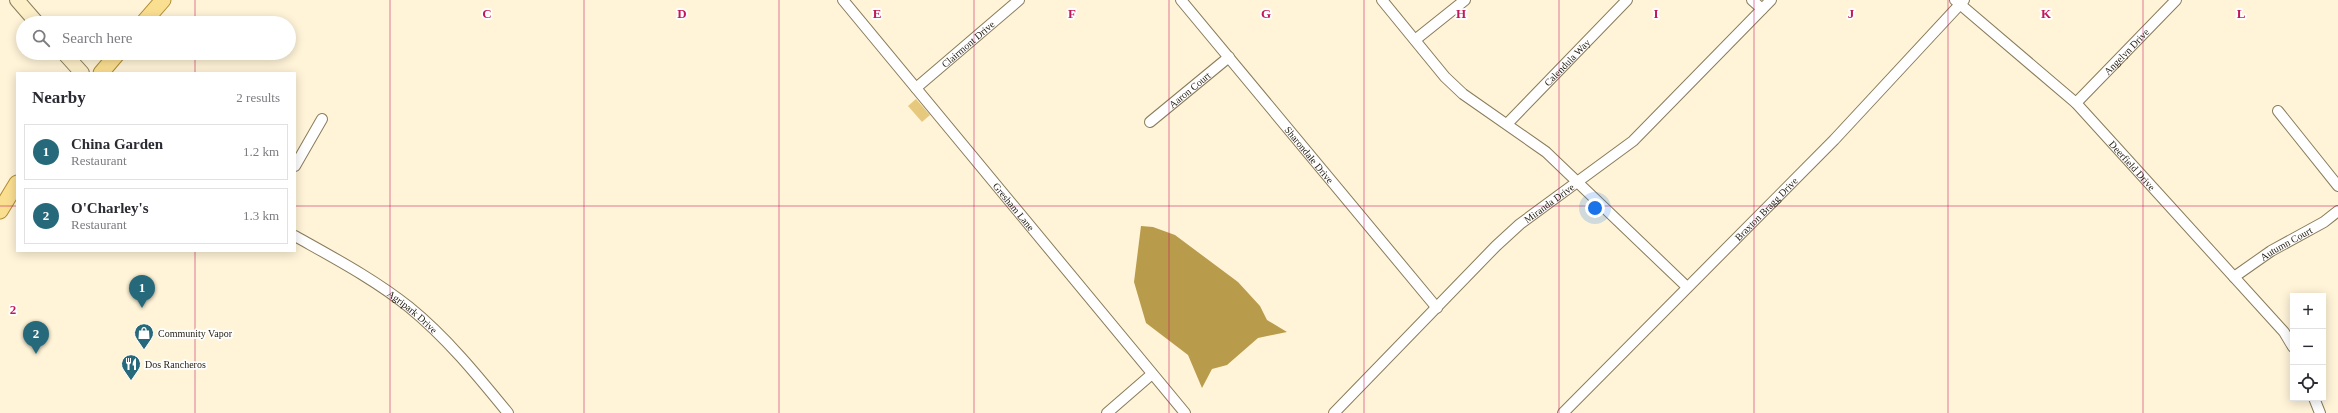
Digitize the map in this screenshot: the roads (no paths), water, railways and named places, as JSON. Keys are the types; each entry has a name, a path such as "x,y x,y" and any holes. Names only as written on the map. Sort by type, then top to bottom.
{"main road":[{"path":"149,16 163,0"},
{"path":"102,72 112,60"},
{"path":"0,211 16,185"}],"street":[{"path":"17,0 31,16"},
{"name":"Gresham Lane","path":"843,0 1185,413"},
{"name":"Clairmont Drive","path":"916,88 1019,0"},
{"name":"Sharondale Drive","path":"1182,0 1437,308"},
{"path":"1382,0 1445,76 1464,94 1546,152 1687,287"},
{"path":"1415,40 1465,0"},
{"name":"Calendula Way","path":"1507,124 1627,0"},
{"path":"1752,0 1762,9"},
{"name":"Miranda Drive","path":"1334,413 1520,224 1633,141 1771,0"},
{"name":"Angelyn Drive","path":"2076,103 2176,0"},
{"name":"Deerfield Drive","path":"1960,1 2076,103 2284,332 2290,342"},
{"name":"Braxton Bragg Drive","path":"1563,413 1834,140 1960,1"},
{"name":"Aaron Court","path":"1150,122 1229,57"},
{"path":"70,60 81,72"},
{"path":"2278,111 2338,186"},
{"path":"296,164 322,119"},
{"name":"Autumn Court","path":"2234,277 2271,251 2324,222 2338,211"},
{"name":"Agripark Drive","path":"296,237 372,280 408,307 443,338 508,413"},
{"path":"1107,413 1152,374"},
{"path":"2315,401 2320,413"}],"place":[{"name":"China Garden","path":"142,308"},
{"name":"Community Vapor","path":"144,350"},
{"name":"O'Charley's","path":"36,354"},
{"name":"Dos Rancheros","path":"131,381"}]}
